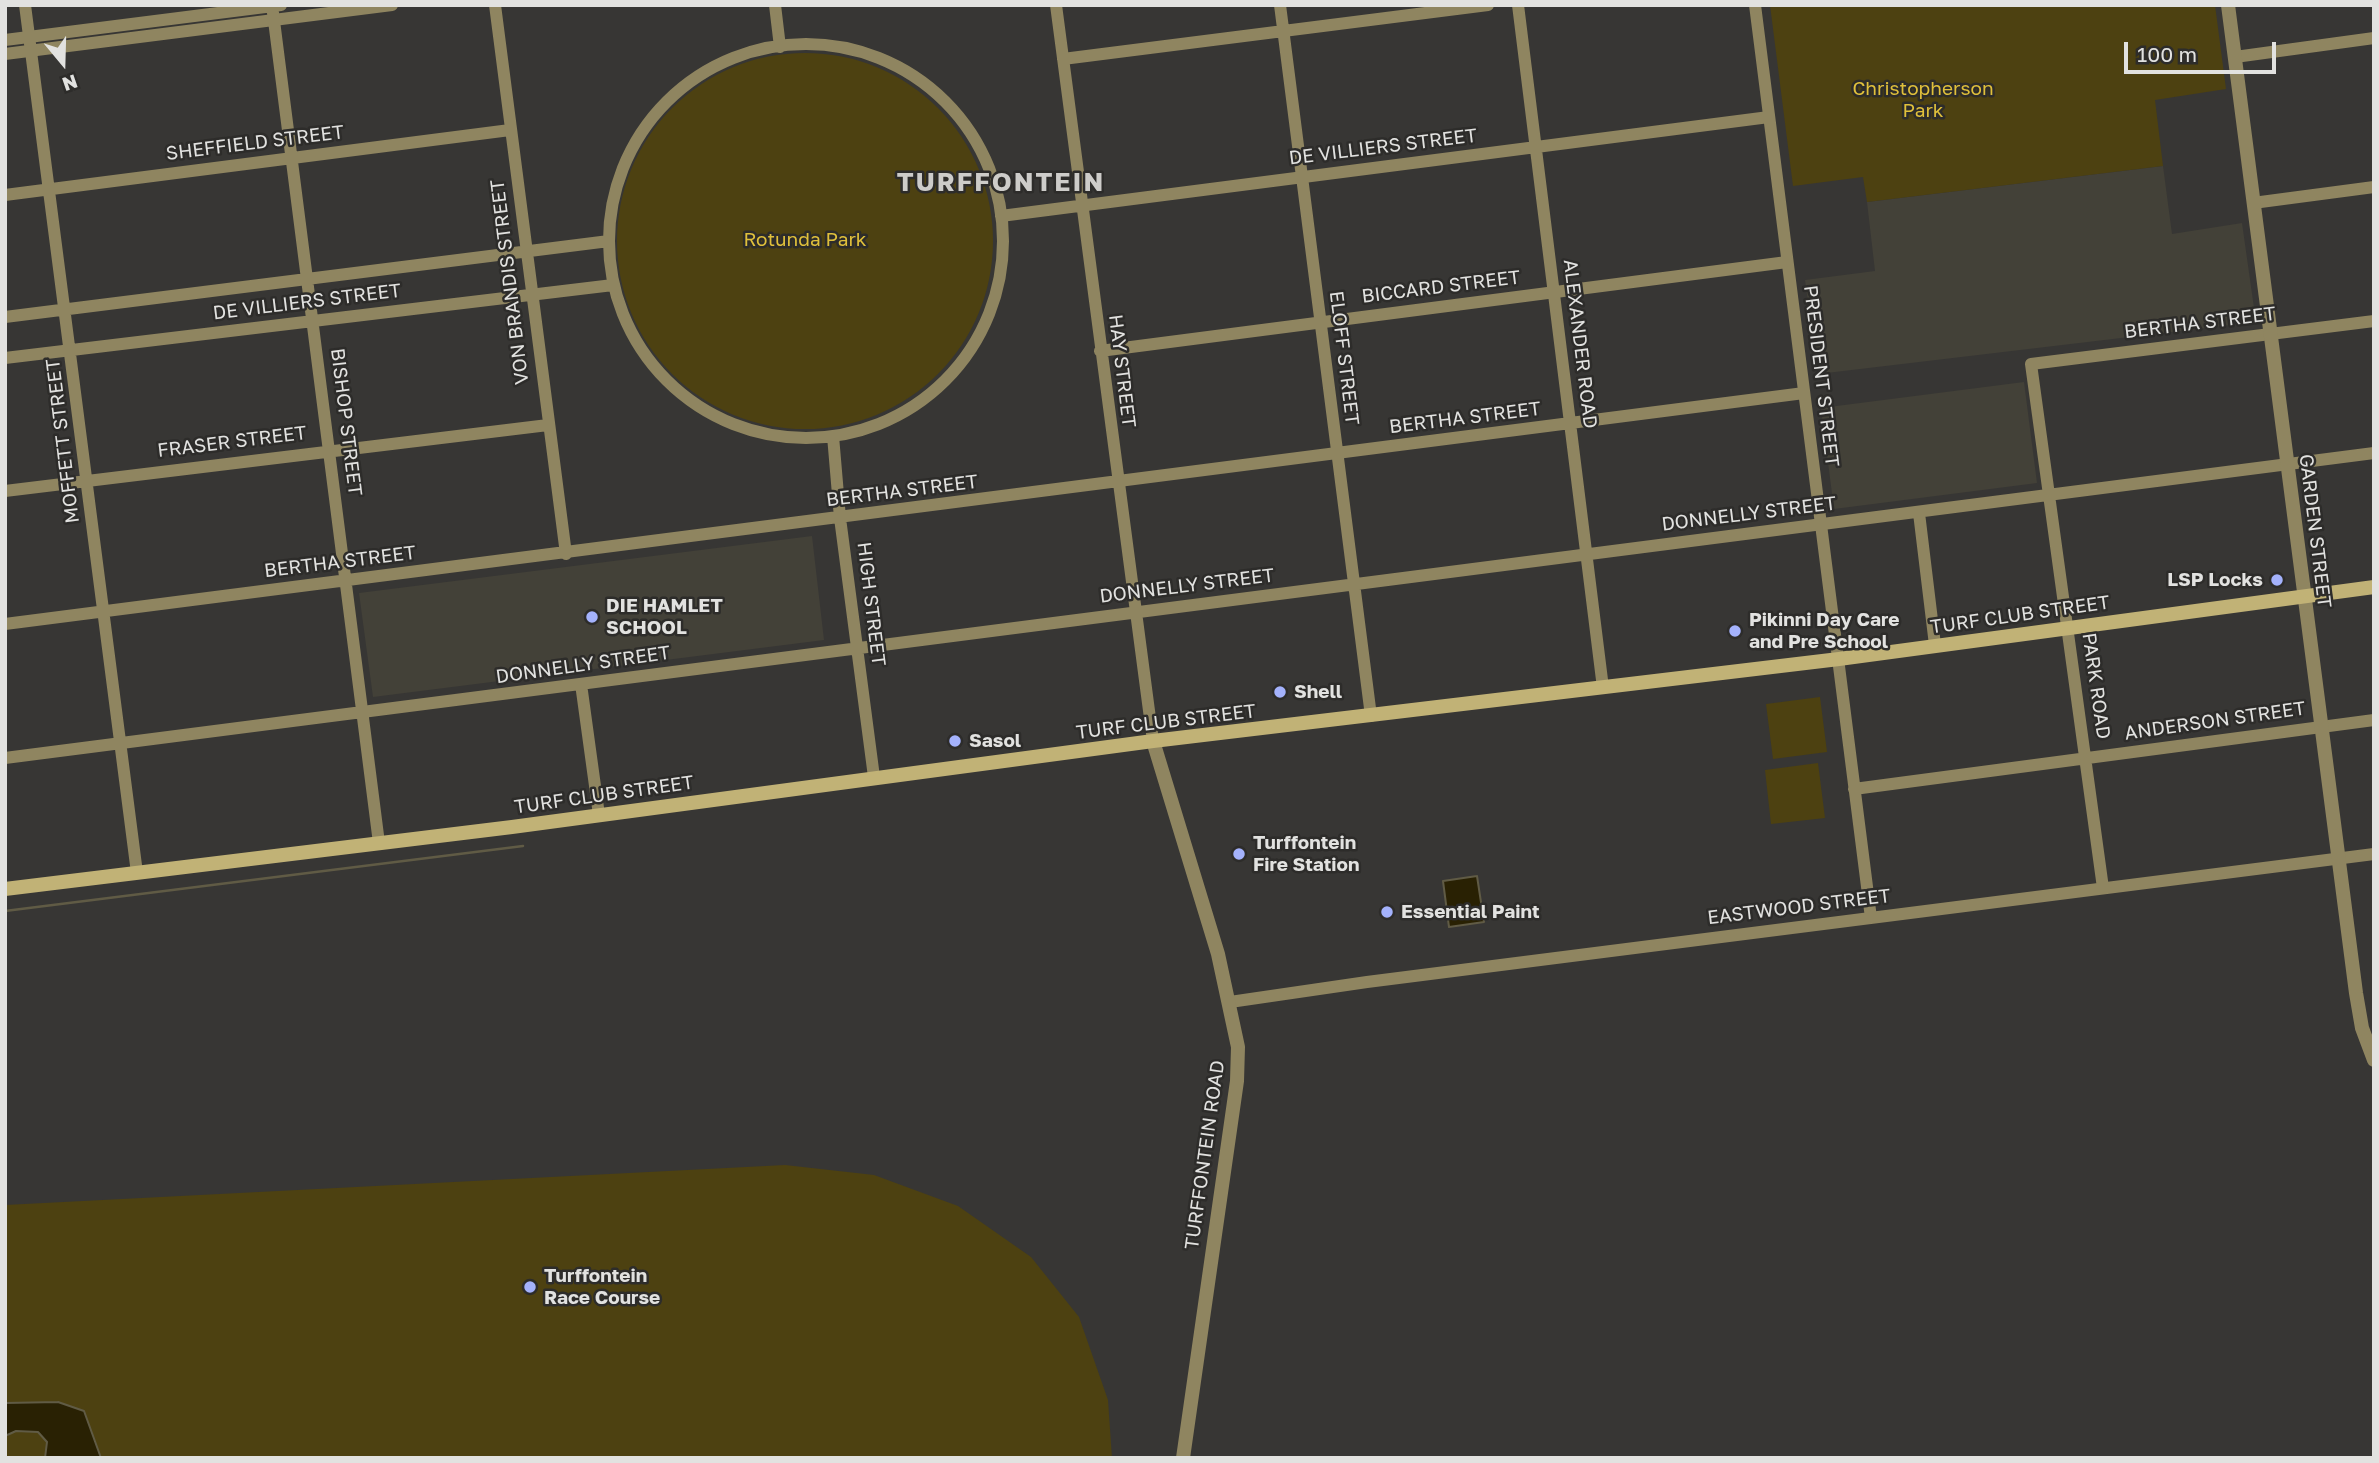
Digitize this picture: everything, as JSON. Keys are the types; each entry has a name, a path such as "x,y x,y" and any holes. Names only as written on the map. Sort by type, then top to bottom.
{"main road":[{"name":"TURF CLUB STREET","path":"5,890 379,844 1153,741 1839,659 2374,587"}],"street":[{"name":"MOFFETT STREET","path":"26,5 118,743 137,873"},
{"name":"VON BRANDIS STREET","path":"495,5 566,554"},
{"path":"775,5 780,47"},
{"name":"HAY STREET","path":"1056,5 1116,482 1153,741"},
{"name":"ELOFF STREET","path":"1280,5 1371,716"},
{"path":"1063,59 1488,5"},
{"name":"ALEXANDER ROAD","path":"1518,5 1603,688"},
{"name":"PRESIDENT STREET","path":"1755,5 1871,918"},
{"name":"GARDEN STREET","path":"2228,5 2360,1017 2374,1060"},
{"path":"5,54 275,9 385,6"},
{"name":"BISHOP STREET","path":"275,9 291,158 379,844"},
{"path":"5,40 153,28"},
{"path":"2235,57 2374,38"},
{"path":"825,46 868,54 926,85 958,116 977,143 991,173 1002,216 1003,248 999,280 987,318 967,354 935,389 909,408 865,428 833,436 784,436 760,432 714,415 694,403 674,388 642,351 620,308 613,285 609,241 613,201 634,145 658,112 688,84 713,68 741,56 780,47 825,46"},
{"name":"DE VILLIERS STREET","path":"1002,216 1769,117"},
{"name":"SHEFFIELD STREET","path":"5,195 510,130"},
{"path":"2253,203 2374,187"},
{"name":"DE VILLIERS STREET","path":"5,317 609,241"},
{"name":"BICCARD STREET","path":"1100,351 1787,262"},
{"name":"DE VILLIERS STREET","path":"5,358 613,285"},
{"name":"BERTHA STREET","path":"2031,364 2374,321"},
{"name":"PARK ROAD","path":"2031,364 2103,888"},
{"name":"BERTHA STREET","path":"5,624 1804,393"},
{"name":"FRASER STREET","path":"5,491 329,449 548,425"},
{"name":"HIGH STREET","path":"833,436 840,518 874,777"},
{"name":"DONNELLY STREET","path":"5,758 1822,524 2051,497 2374,453"},
{"path":"1919,513 1935,645"},
{"path":"581,684 599,815"},
{"name":"ANDERSON STREET","path":"1854,789 2374,720"},
{"name":"TURFFONTEIN ROAD","path":"1153,741 1230,1002 1238,1048 1237,1081 1183,1458"},
{"name":"EASTWOOD STREET","path":"1230,1002 1367,982 2374,854"}],"shaded area":[{"path":"2163,166 2172,234 2242,223 2256,322 1818,374 1805,280 1875,271 1867,202"},
{"path":"2024,382 2037,483 1834,509 1821,408"},
{"name":"DIE HAMLET SCHOOL","path":"812,536 824,640 373,697 359,593"},
{"path":"1477,876 1484,922 1449,927 1443,881"},
{"path":"58,1402 84,1411 101,1458 45,1458 47,1442 38,1432 16,1431 5,1436 5,1403"}],"green space":[{"name":"Christopherson Park","path":"1770,5 2215,5 2226,89 2155,100 2163,166 1867,202 1863,177 1793,186"},
{"name":"Rotunda Park","path":"805,53 842,57 877,67 909,85 938,108 961,137 979,169 989,204 993,241 989,278 979,313 961,345 938,374 909,397 877,415 842,425 805,429 768,425 733,415 701,397 672,374 649,345 631,313 621,278 617,241 621,204 631,169 649,137 672,108 701,85 733,67 768,57"},
{"path":"1820,697 1827,752 1773,759 1766,704"},
{"path":"1818,763 1825,818 1771,824 1765,770"},
{"name":"Turffontein Race Course","path":"785,1165 874,1175 958,1206 1031,1257 1079,1317 1108,1400 1112,1458 5,1458 5,1205"}],"waterway":[{"path":"5,911 523,846"}],"place":[{"name":"LSP Locks","path":"2277,580"},
{"name":"DIE HAMLET SCHOOL","path":"592,617"},
{"name":"Pikinni Day Care and Pre School","path":"1735,631"},
{"name":"Shell","path":"1280,692"},
{"name":"Sasol","path":"955,741"},
{"name":"Turffontein Fire Station","path":"1239,854"},
{"name":"Essential Paint","path":"1387,912"},
{"name":"Turffontein Race Course","path":"530,1287"}],"district":[{"name":"TURFFONTEIN","path":"1001,183"}]}
